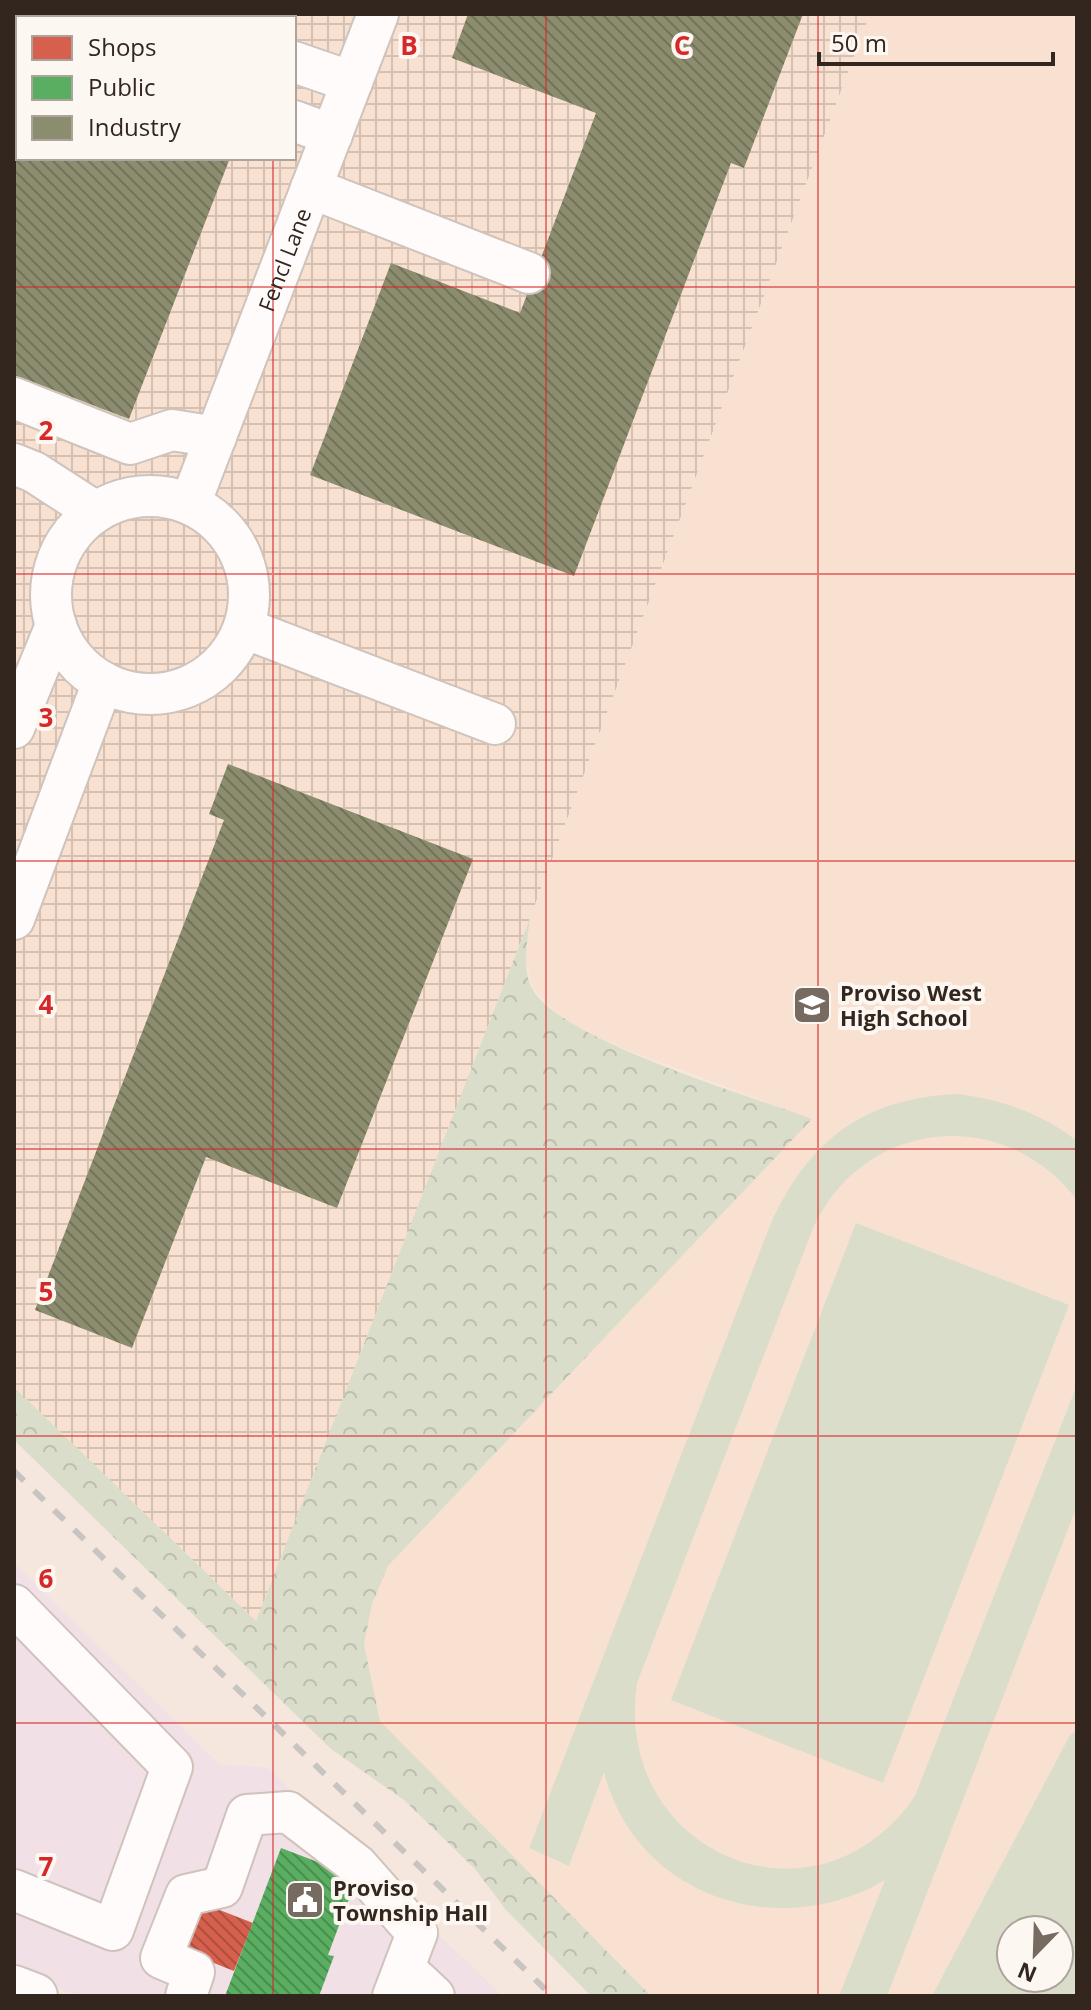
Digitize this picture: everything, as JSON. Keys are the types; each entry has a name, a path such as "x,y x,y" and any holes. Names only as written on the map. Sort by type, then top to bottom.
{"street":[{"name":"Fencl Lane","path":"190,504 378,14"},
{"path":"296,63 352,82"},
{"path":"296,122 332,135"},
{"path":"311,188 529,273"},
{"path":"14,398 130,444 172,430 216,437"},
{"path":"14,464 34,472 96,512"},
{"path":"14,728 51,602 52,579 61,552 75,530 96,512 115,502 140,496 167,497 190,504 224,529 240,553 248,577 249,604 244,628 234,648 217,668 196,683 173,691 149,694 103,682 67,649 38,647"},
{"path":"244,628 495,724"},
{"path":"14,919 103,682"},
{"path":"14,1605 172,1767 113,1930 14,1890"},
{"path":"186,1996 194,1972 161,1958 186,1895 222,1887 247,1815 288,1812 357,1865 417,1933 398,1982 434,1996"}],"shaded area":[{"path":"14,14 870,14 530,918 256,1622 14,1387"},
{"name":"Proviso West High School","path":"870,14 1077,14 1077,1996 651,1996 380,1721 364,1644 372,1604 388,1566 812,1119 604,1041 563,1020 533,989 526,962 530,918"},
{"path":"14,1563 219,1764 268,1768 502,1996 79,1996 14,1971"}],"green space":[{"path":"530,918 526,955 529,982 551,1009 618,1047 705,1082 812,1119 388,1566 372,1604 364,1644 380,1721 651,1996 591,1996 506,1910 475,1869 404,1800 331,1749 14,1440 14,1387 256,1621"},
{"path":"958,1094 1021,1109 1077,1141 1077,1200 1046,1168 1010,1148 972,1137 933,1137 895,1148 861,1168 832,1197 810,1236 637,1683 638,1743 656,1793 688,1831 730,1857 777,1868 826,1863 874,1839 915,1796 1077,1385 1077,1506 887,1996 839,1996 885,1880 844,1899 800,1907 758,1906 716,1896 679,1878 646,1850 621,1815 604,1772 569,1866 529,1848 771,1223 786,1194 803,1168 823,1146 844,1128 868,1114 925,1097"},
{"path":"856,1223 1069,1305 883,1783 671,1700"},
{"path":"1077,1730 1077,1996 932,1996 1070,1735"}],"building: Shops":[{"path":"194,1900 253,1923 234,1971 176,1948"}],"building: Public":[{"name":"Proviso Township Hall","path":"281,1848 357,1877 328,1955 334,1956 319,1996 225,1996"}],"building: Industry":[{"path":"215,14 281,14 280,16"},
{"path":"468,14 803,14 744,168 731,163 574,576 310,475 391,263 520,313 596,113 452,58"},
{"path":"14,34 16,160 229,160 129,419 14,375"},
{"path":"228,764 473,859 337,1208 206,1157 132,1348 35,1310 224,820 209,814"}],"railway":[{"path":"14,1471 552,1996"}],"place":[{"name":"Proviso West High School","path":"812,1005"},
{"name":"Proviso Township Hall","path":"305,1900"}]}
